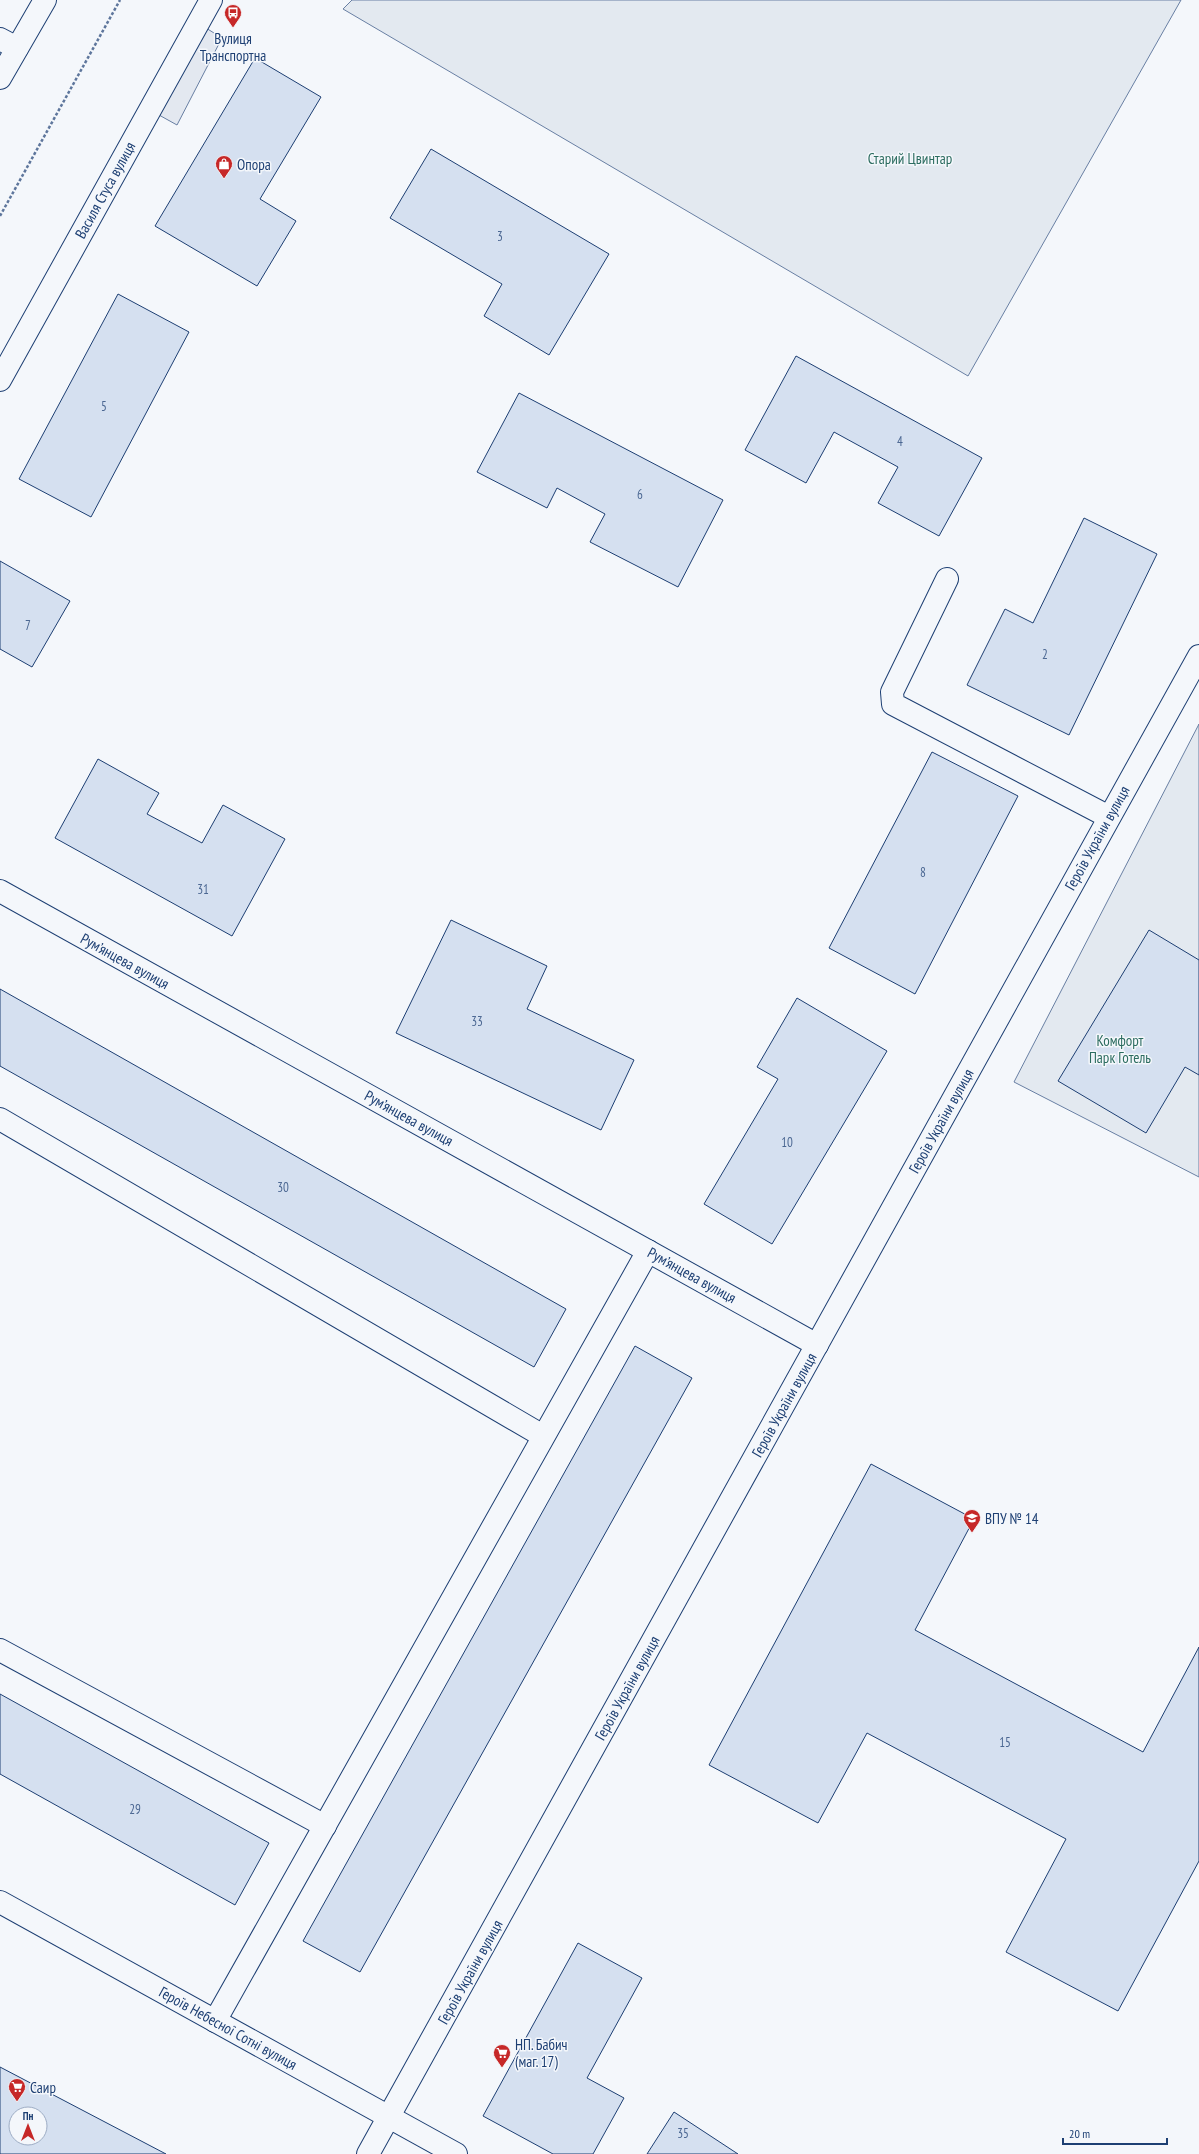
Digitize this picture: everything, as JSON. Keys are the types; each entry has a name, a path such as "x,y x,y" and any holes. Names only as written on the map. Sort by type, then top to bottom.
{"street":[{"path":"0,78 8,44 45,0"},
{"name":"Василя Стуса вулиця","path":"0,380 211,0"},
{"path":"947,579 892,692 893,704 1109,817"},
{"name":"Героїв України вулиця","path":"368,2154 1199,656"},
{"name":"Рум’янцева вулиця","path":"0,891 817,1345"},
{"path":"0,1119 544,1436"},
{"path":"215,2021 648,1251"},
{"path":"0,1650 325,1826"},
{"name":"Героїв Небесної Сотні вулиця","path":"0,1902 456,2154"}],"path":[{"path":"0,216 120,0"}],"green space":[{"name":"Старий Цвинтар","path":"352,0 1181,0 968,376 343,9"},
{"name":"Комфорт Парк Готель","path":"1199,724 1199,1177 1014,1082"}],"shaded area":[{"path":"198,23 222,38 177,125 150,110"}],"building":[{"path":"255,58 321,97 260,199 296,221 257,286 155,226"},
{"path":"431,149 609,254 549,355 484,316 502,284 390,218"},
{"path":"118,294 189,332 91,517 19,479"},
{"path":"796,356 982,458 939,536 878,503 898,467 834,432 806,483 745,450"},
{"path":"519,393 723,500 678,587 590,542 605,514 557,488 547,508 477,472"},
{"path":"1084,518 1157,554 1069,735 967,685 1005,609 1033,623"},
{"path":"0,561 70,601 32,667 0,649"},
{"path":"932,752 1018,796 915,994 829,948"},
{"path":"98,759 159,793 147,814 202,843 223,805 285,839 232,936 55,838"},
{"path":"451,920 547,966 527,1009 634,1060 601,1130 396,1033"},
{"path":"1149,930 1199,960 1199,1075 1185,1067 1146,1133 1058,1081"},
{"path":"0,989 566,1309 534,1367 0,1066"},
{"path":"797,998 887,1051 772,1244 704,1204 778,1079 757,1067"},
{"path":"635,1346 692,1378 360,1972 303,1941"},
{"path":"871,1464 974,1519 915,1630 1143,1752 1199,1647 1199,1861 1118,2011 1006,1952 1066,1839 867,1733 818,1823 709,1765"},
{"path":"0,1694 269,1843 235,1905 0,1774"},
{"path":"578,1943 642,1978 587,2078 624,2098 593,2154 553,2154 483,2116"},
{"path":"0,2067 166,2154 0,2154"},
{"path":"674,2112 738,2154 647,2154"}],"place":[{"name":"Вулиця Транспортна","path":"233,28"},
{"name":"Опора","path":"224,179"},
{"name":"ВПУ № 14","path":"972,1533"},
{"name":"НП. Бабич (маг. 17)","path":"502,2068"},
{"name":"Саир","path":"17,2102"}]}
